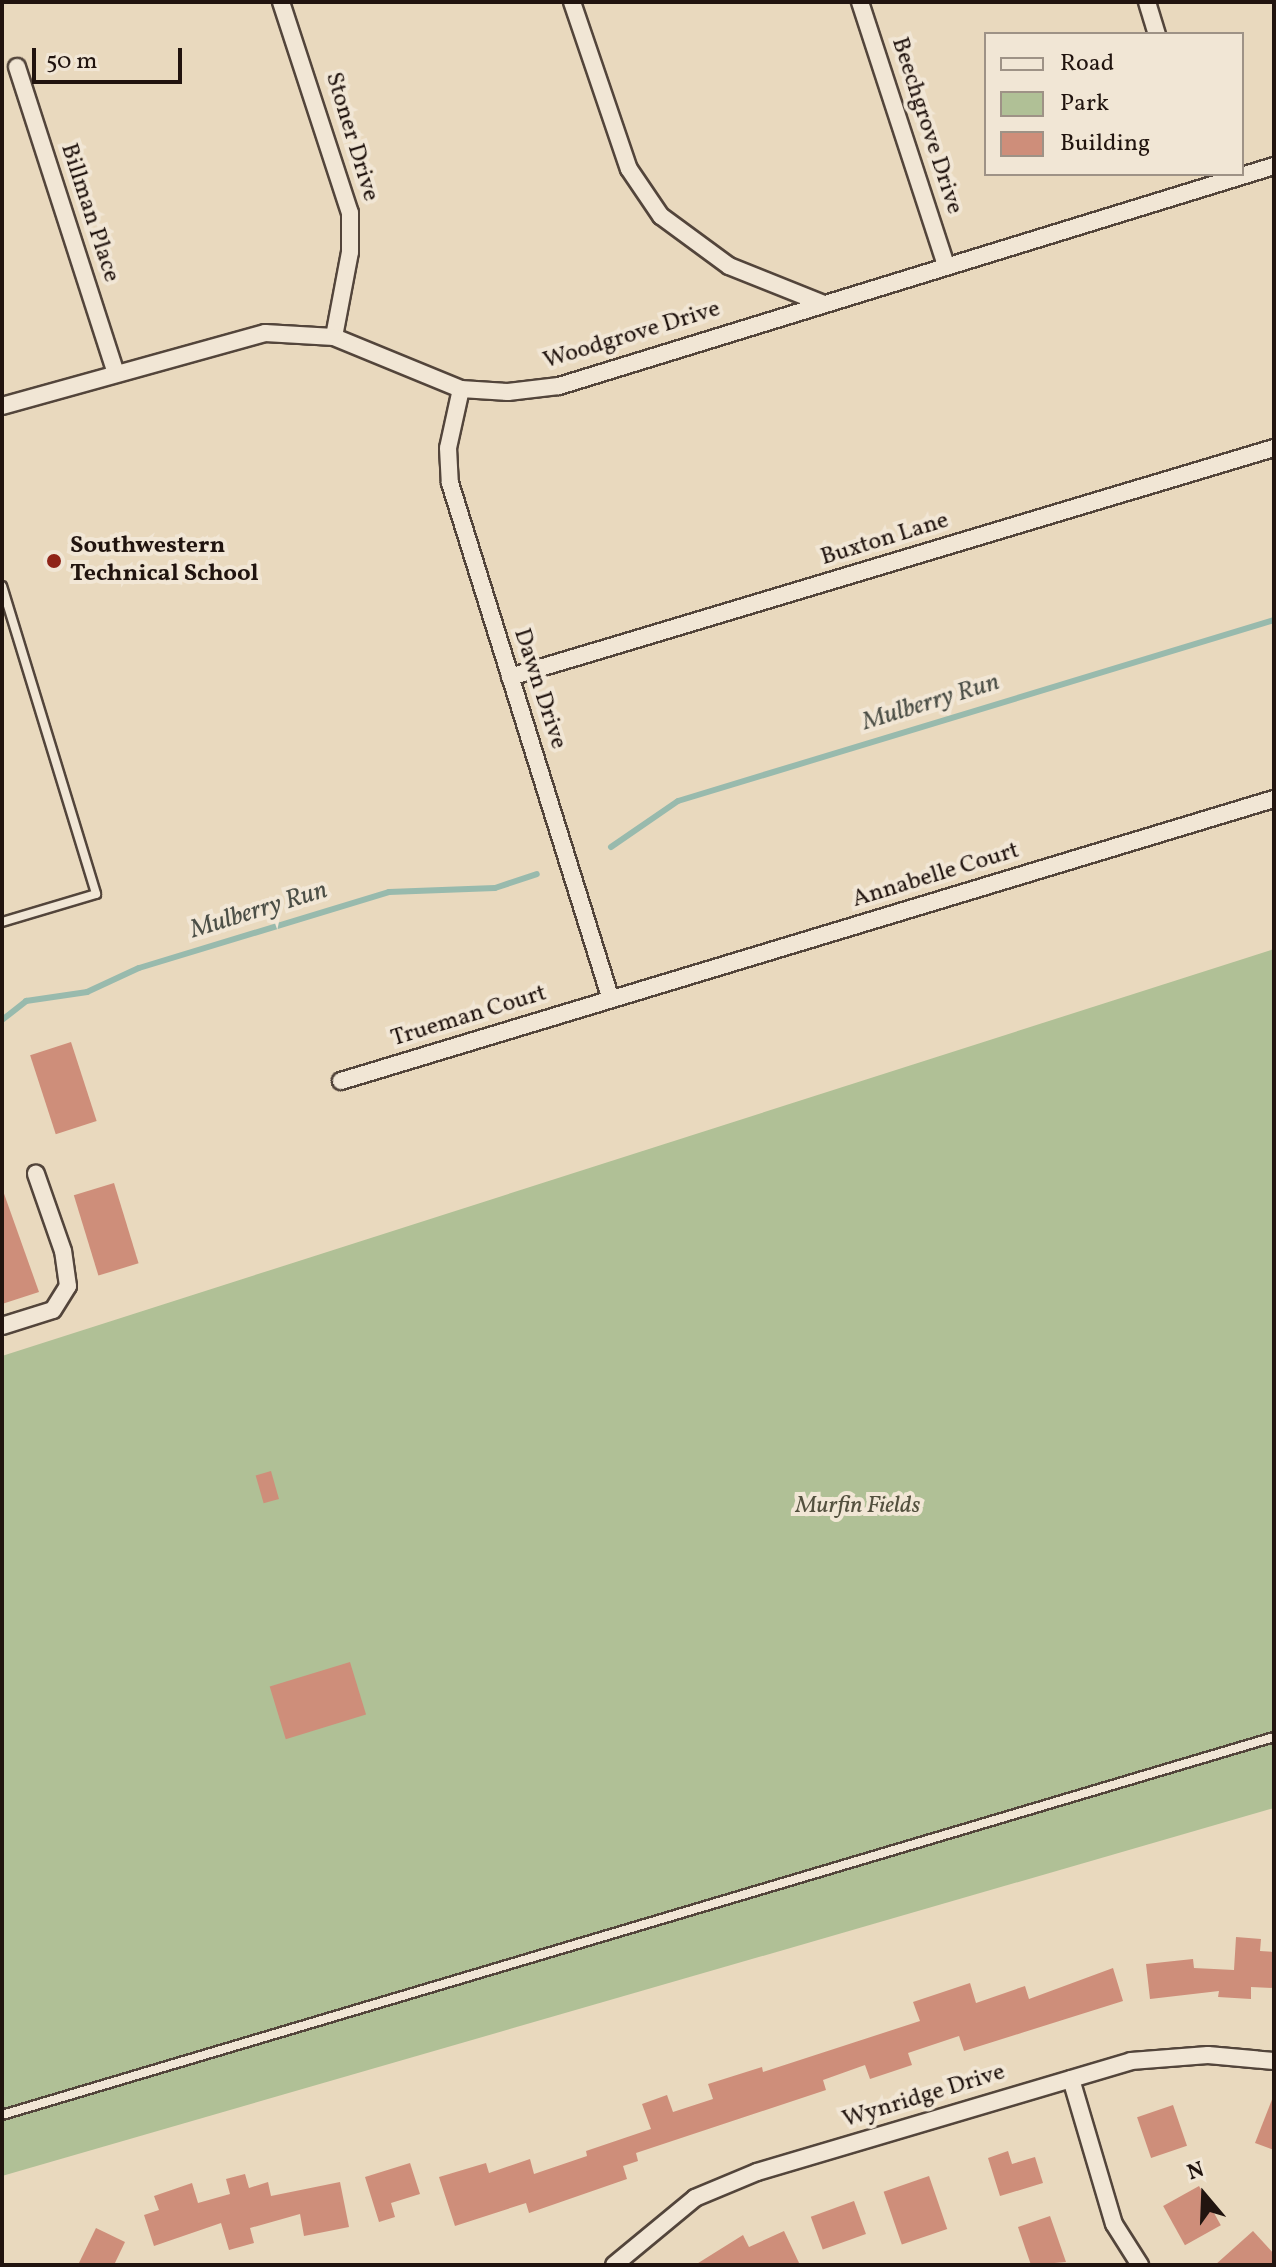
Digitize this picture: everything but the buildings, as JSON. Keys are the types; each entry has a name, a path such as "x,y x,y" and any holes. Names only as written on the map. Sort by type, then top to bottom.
{"street":[{"name":"Stoner Drive","path":"281,2 350,213 350,252 334,337"},
{"path":"572,2 629,169 661,216 729,266 824,304"},
{"name":"Beechgrove Drive","path":"860,2 946,265"},
{"path":"1147,2 1156,32"},
{"name":"Billman Place","path":"17,67 116,373"},
{"name":"Woodgrove Drive","path":"1244,172 1274,166"},
{"name":"Woodgrove Drive","path":"2,406 265,333 334,337 461,389 508,392 559,386 1225,176"},
{"name":"Dawn Drive","path":"461,389 448,448 450,483 611,1000"},
{"name":"Buxton Lane","path":"510,677 1274,448"},
{"name":"Annabelle Court","path":"611,1000 1274,799"},
{"name":"Trueman Court","path":"341,1081 611,1000"},
{"path":"2,1326 53,1310 68,1286 63,1251 36,1174"},
{"name":"Wynridge Drive","path":"614,2265 646,2233 695,2198 757,2172 1071,2079 1167,2055 1274,2061"},
{"path":"1071,2079 1114,2224 1140,2265"}],"lane":[{"path":"2,586 96,894 2,922"},
{"path":"2,2115 1274,1737"}],"green space":[{"name":"Murfin Fields","path":"1274,949 1274,1808 2,2176 2,1356"}],"waterway":[{"name":"Mulberry Run","path":"611,847 678,801 1274,620"},
{"name":"Mulberry Run","path":"2,1020 26,1001 87,992 139,968 389,892 495,888 537,874"}],"place":[{"name":"Southwestern Technical School","path":"54,561"}]}
